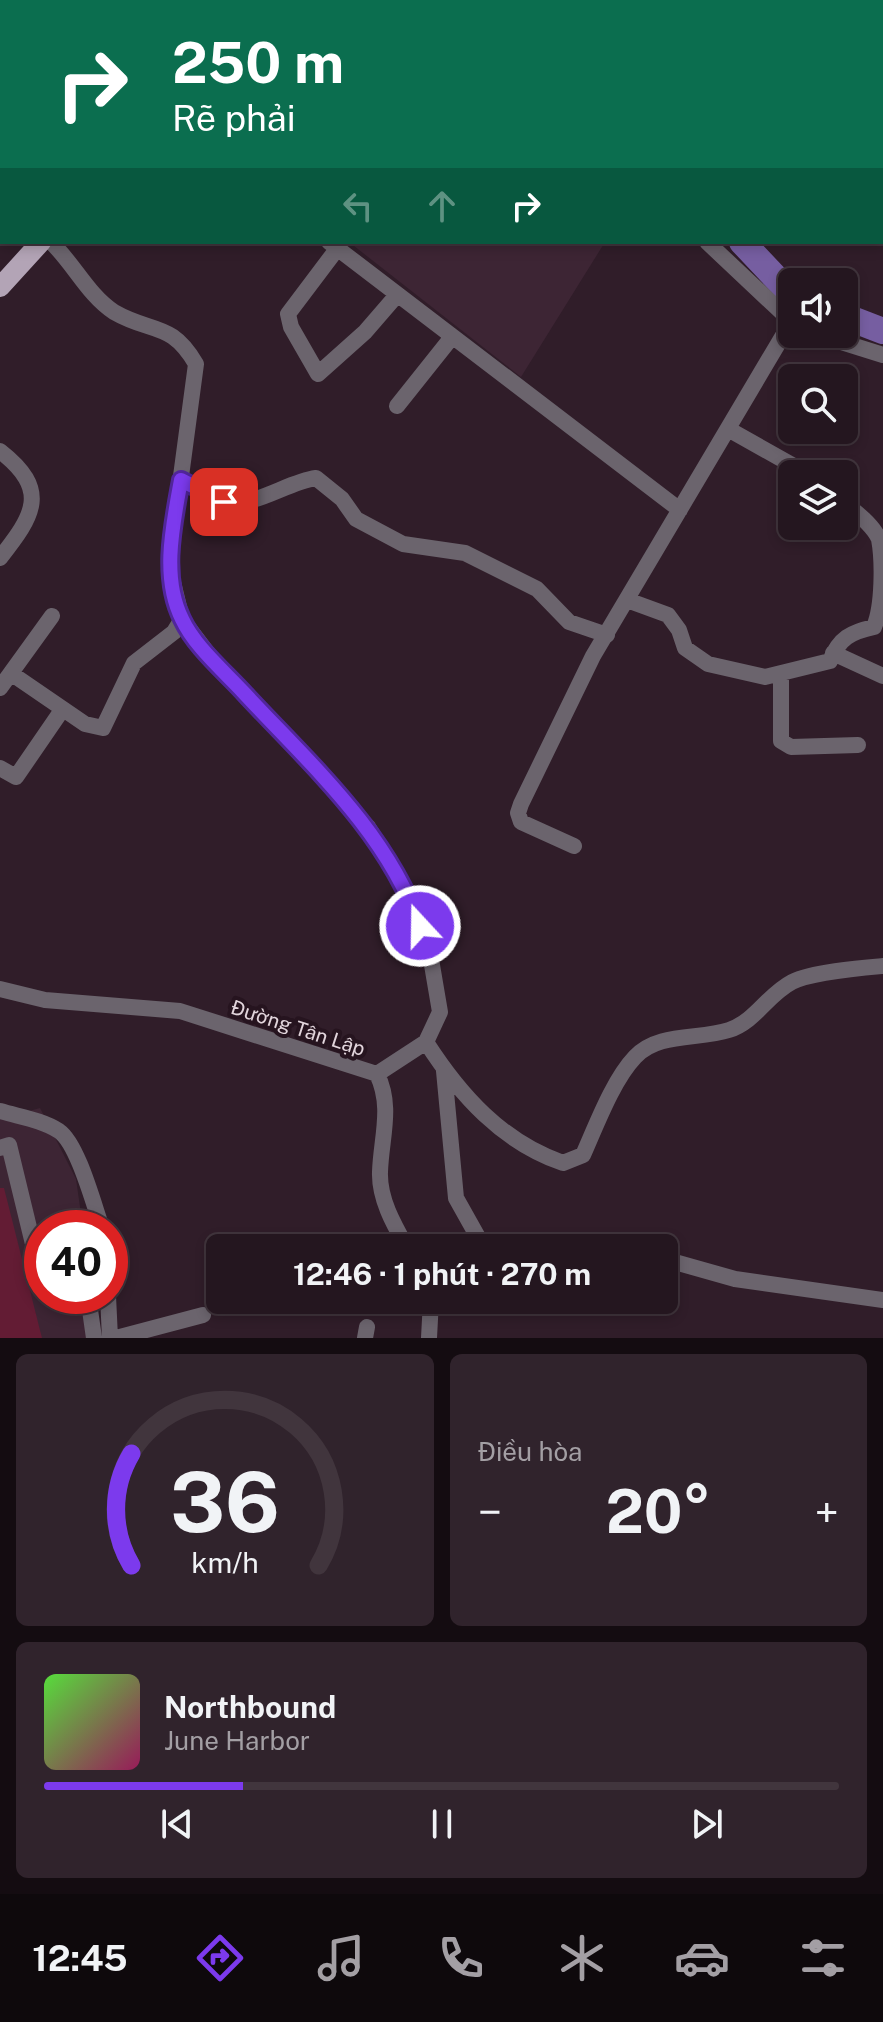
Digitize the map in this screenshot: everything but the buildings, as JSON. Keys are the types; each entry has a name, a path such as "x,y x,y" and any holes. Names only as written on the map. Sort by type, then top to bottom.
{"main road":[{"path":"0,267 21,244"},
{"path":"0,287 39,244"}],"street":[{"path":"53,244 73,263 91,292 114,311 181,340 196,364 169,566 182,619 210,656 368,827 409,895 432,965 440,1012 426,1042 444,1070 508,1137 539,1155 563,1163 583,1155 605,1107 635,1057 658,1042 729,1030 754,1016 768,999 794,981 883,966"},
{"path":"709,244 778,309"},
{"path":"397,295 365,332 318,374 291,327 288,314 333,246 680,510"},
{"path":"397,406 452,337"},
{"path":"574,846 521,822 518,813 578,686 778,345"},
{"path":"858,347 883,355"},
{"path":"728,429 783,460"},
{"path":"0,451 22,468 34,499 28,520 0,558"},
{"path":"181,480 224,502 244,503 297,481 316,478 342,499 356,519 403,544 465,553 537,589 569,622 607,635"},
{"path":"627,600 668,615 685,648 708,664 765,677 830,661 850,633 874,627 882,608 879,539 858,517"},
{"path":"0,688 52,616"},
{"path":"12,674 62,710 91,727 103,728 134,663 174,632 182,619"},
{"path":"833,653 883,676"},
{"path":"781,673 781,741 791,747 858,745"},
{"path":"0,768 16,777 62,710"},
{"name":"Đường Tân Lập","path":"0,989 45,1000 180,1011 377,1074 426,1042"},
{"path":"444,1070 456,1198 476,1234"},
{"path":"377,1074 385,1089 387,1109 382,1191 401,1234"},
{"path":"0,1111 46,1124 63,1133 79,1164 96,1210"},
{"path":"0,1148 9,1145 25,1210"},
{"path":"678,1263 735,1279 883,1300"},
{"path":"91,1314 94,1338"},
{"path":"109,1314 110,1338"},
{"path":"429,1338 430,1314"},
{"path":"116,1338 203,1315"}],"shaded area":[{"path":"352,244 604,244 521,377"},
{"path":"40,1108 76,1179 80,1210 24,1210 24,1314 97,1314 100,1338 0,1338 0,1119"}],"waterway":[{"path":"744,244 778,280"},
{"path":"858,321 883,331"}],"route":[{"path":"224,502 181,480 169,566 182,619 210,656 368,827 409,895 420,926"}]}
